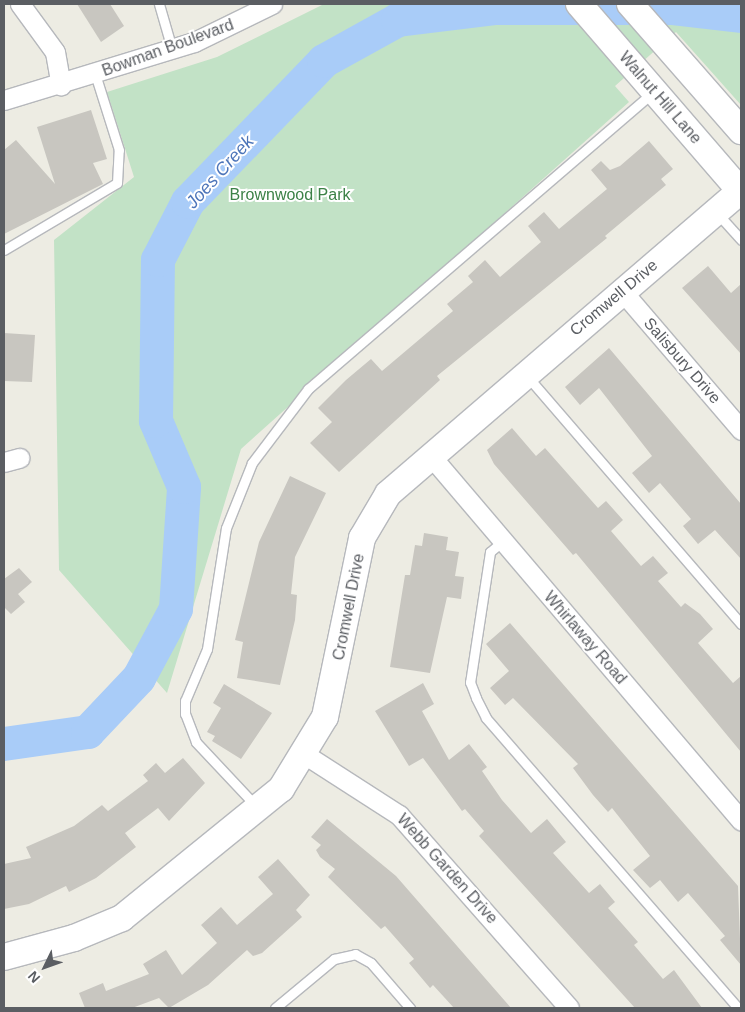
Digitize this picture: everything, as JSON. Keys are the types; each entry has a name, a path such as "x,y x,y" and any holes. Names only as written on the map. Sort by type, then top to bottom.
{"street":[{"path":"20,4 55,52 61,85"},
{"name":"Bowman Boulevard","path":"4,100 61,85 172,49 228,28 272,4"},
{"name":"Walnut Hill Lane","path":"578,4 741,191"},
{"path":"630,4 741,131"},
{"name":"Cromwell Drive","path":"4,957 74,938 122,918 260,809 281,789 325,717 362,538 388,494 430,455 741,191"},
{"name":"Salisbury Drive","path":"622,291 741,430"},
{"name":"Whirlaway Road","path":"430,455 741,820"},
{"name":"Webb Garden Drive","path":"304,754 399,815 569,1008"}],"lane":[{"path":"159,4 172,49"},
{"path":"4,250 117,183 119,150 95,74"},
{"path":"260,809 192,737 185,714 185,701 207,649 226,528 252,463 308,389 646,82"},
{"path":"716,212 741,240"},
{"path":"525,374 741,624"},
{"path":"503,541 490,552 470,682 486,718 738,1008"},
{"path":"275,1008 334,959 355,954 371,963 410,1008"}],"green space":[{"name":"Brownwood Park","path":"324,4 741,4 741,105 676,32 615,86 629,102 241,449 167,693 59,570 54,240 134,177 107,92 217,57"}],"building":[{"path":"77,4 110,4 124,26 101,42"},
{"path":"91,110 107,159 93,163 103,184 4,234 4,150 16,140 55,184 37,127"},
{"path":"649,141 673,169 661,179 666,185 605,236 607,238 437,376 440,380 339,472 310,443 332,422 318,408 346,380 371,359 382,371 453,311 447,304 473,282 468,276 485,260 500,277 541,242 528,226 544,212 559,229 607,189 591,170 601,161 610,170 620,166"},
{"path":"708,266 731,293 741,284 741,354 682,288"},
{"path":"4,333 35,335 32,382 4,381"},
{"path":"609,348 741,504 741,559 715,530 698,544 683,526 691,519 660,483 649,493 632,473 652,456 599,388 580,405 565,387"},
{"path":"512,428 536,456 545,448 598,508 606,501 623,520 611,531 641,566 653,556 668,573 658,581 681,607 685,603 700,614 713,629 698,643 733,683 741,676 741,752 576,553 573,555 494,464 487,450"},
{"path":"290,476 326,493 295,557 291,594 297,595 295,620 280,685 237,678 243,642 235,640 259,542"},
{"path":"424,533 448,537 446,550 459,552 455,576 464,577 461,599 447,597 430,673 390,667 405,575 410,575 415,545 422,546"},
{"path":"19,568 32,582 18,594 25,602 11,614 4,607 4,579"},
{"path":"510,623 738,886 741,965 720,940 725,936 688,893 678,902 660,880 650,888 633,870 650,856 612,808 608,812 593,795 573,768 578,764 513,698 505,705 490,688 509,671 486,644"},
{"path":"423,683 434,704 422,711 449,760 469,744 487,767 482,771 502,800 531,833 547,819 566,842 553,853 589,893 600,884 615,902 608,908 638,942 634,945 663,979 674,970 702,1008 635,1008 479,836 484,831 465,809 462,811 423,758 409,766 375,711"},
{"path":"224,684 272,713 241,759 212,741 215,736 207,732 221,708 213,703"},
{"path":"183,758 205,783 169,821 158,808 125,833 136,847 96,878 69,892 66,886 29,904 4,909 4,864 31,858 26,847 74,826 102,805 108,811 148,781 143,775 156,763 165,773"},
{"path":"327,819 396,876 511,1008 454,1008 433,985 430,988 409,963 414,959 385,926 381,929 328,877 335,869 320,857 316,850 321,845 311,837"},
{"path":"278,859 310,895 296,910 302,917 262,953 253,956 247,950 208,985 169,1008 159,998 132,1008 85,1008 79,993 103,983 106,991 149,974 143,964 166,950 182,975 217,943 201,925 221,907 237,925 273,894 258,877"}],"waterway":[{"name":"Joes Creek","path":"4,744 88,732 139,678 176,609 184,487 156,421 158,260 188,202 324,61 398,20 494,8 673,8 741,16"}]}
